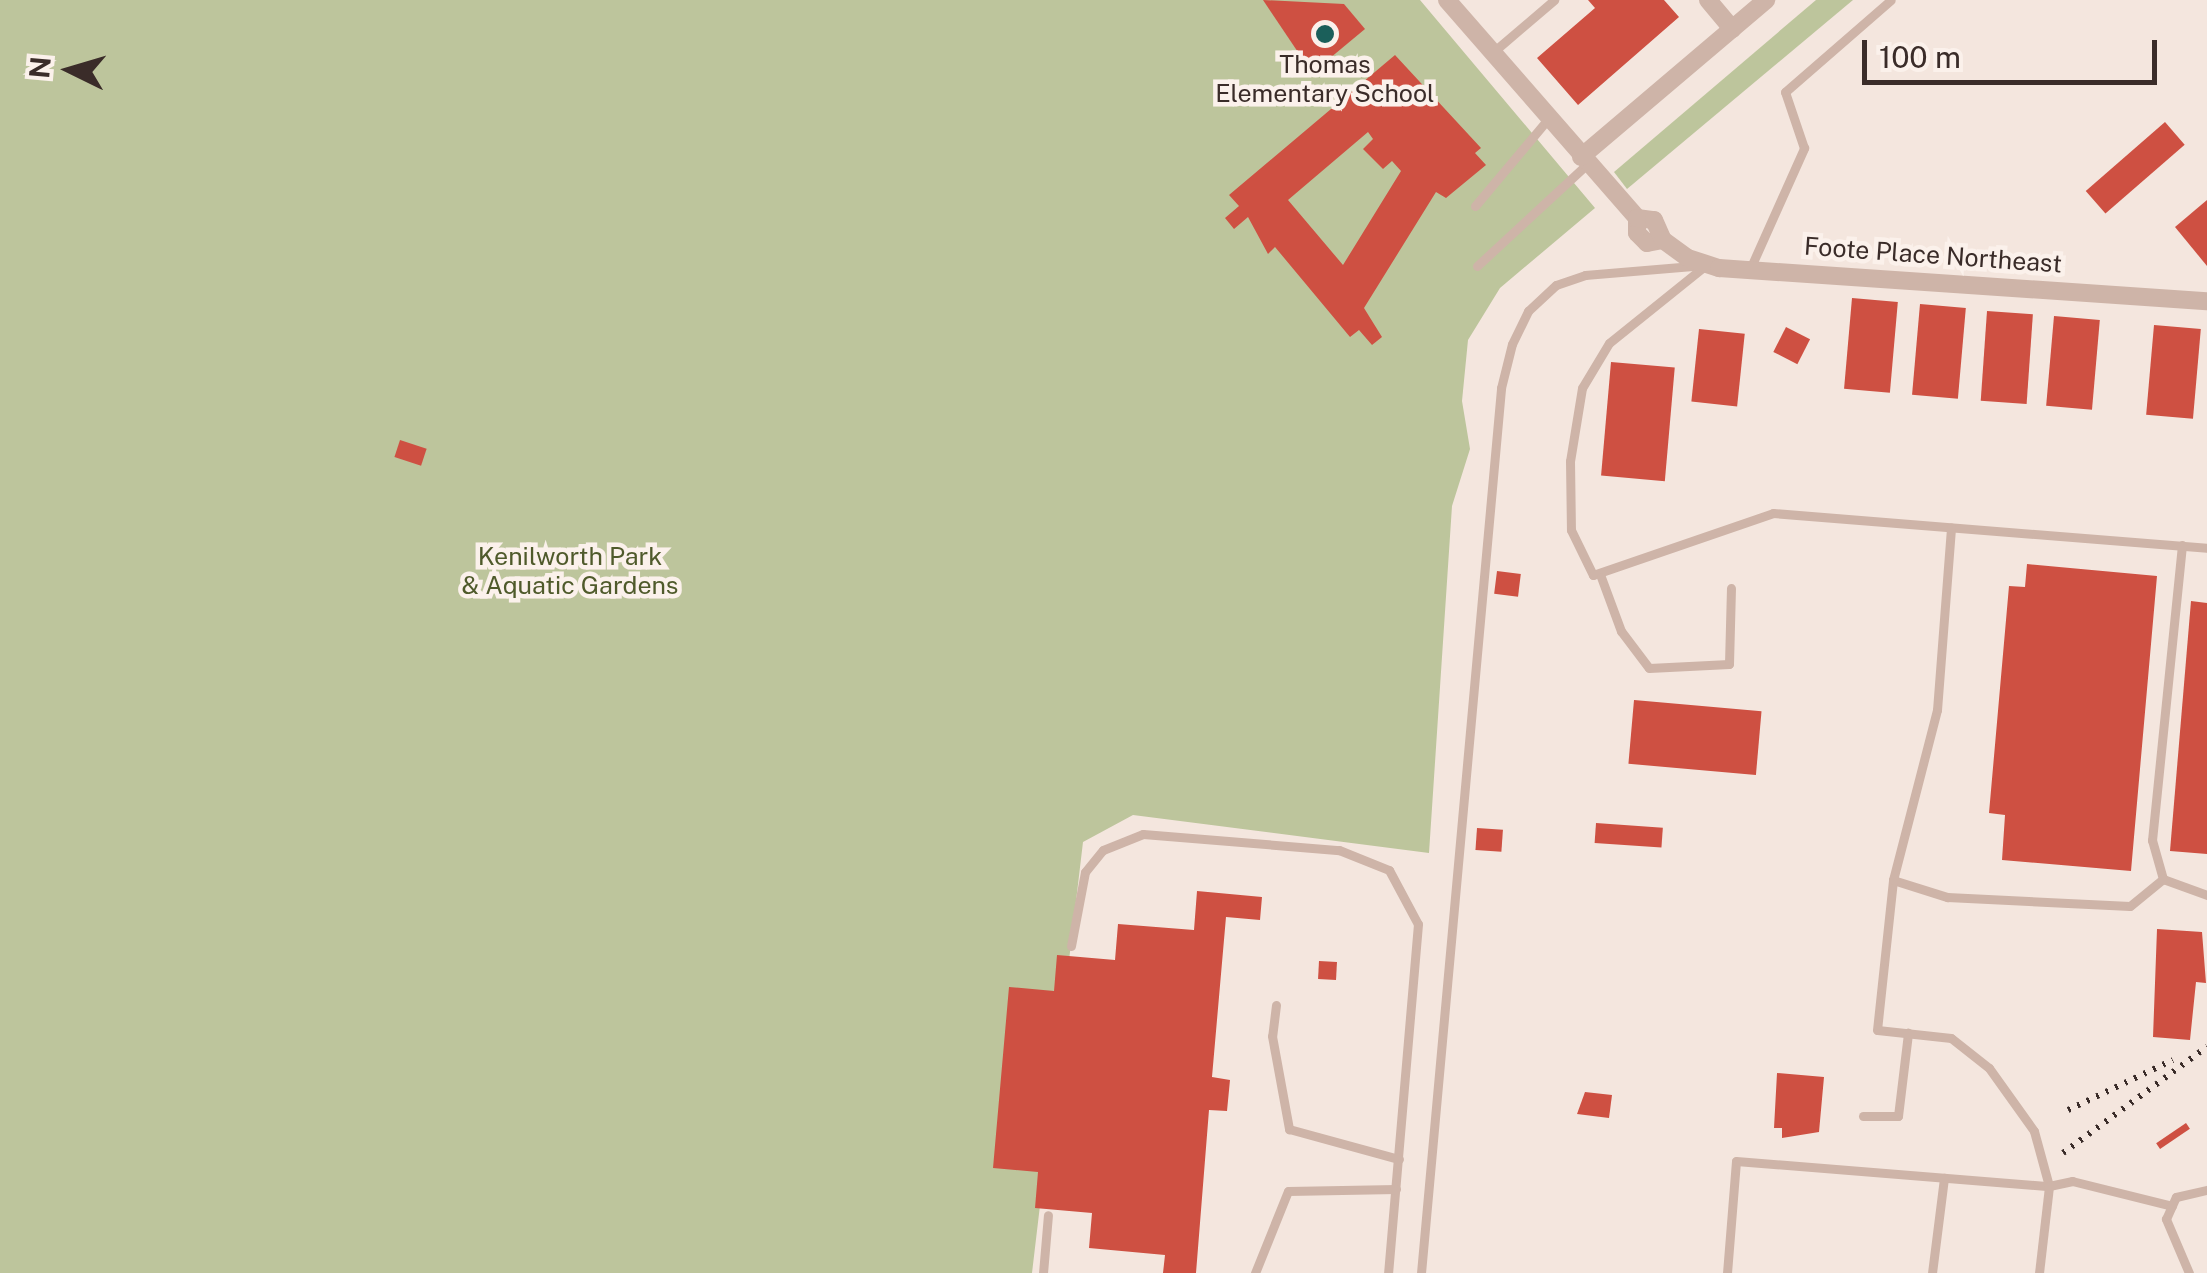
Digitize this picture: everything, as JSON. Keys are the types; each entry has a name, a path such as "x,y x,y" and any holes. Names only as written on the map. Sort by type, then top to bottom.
{"street":[{"name":"Foote Place Northeast","path":"1447,0 1637,218 1654,220 1663,240 1706,264 2207,301"},
{"path":"1708,0 1732,29"},
{"path":"1584,160 1766,0"}],"lane":[{"path":"1492,53 1554,0"},
{"path":"1750,269 1804,148 1785,92 1891,0"},
{"path":"1475,206 1548,119"},
{"path":"1477,266 1584,160"},
{"path":"1706,264 1609,343 1582,388 1570,461 1572,530 1601,578 1621,631 1649,668 1730,664 1732,588"},
{"path":"1421,1273 1501,388 1512,344 1528,311 1556,285 1585,274 1706,264"},
{"path":"1601,578 1773,513 2207,548"},
{"path":"1951,528 1936,710 1893,880 1876,1030 1951,1038 1988,1068 2034,1131 2049,1186 2039,1273"},
{"path":"2163,879 2152,840 2182,545"},
{"path":"1071,946 1079,885 1119,841 1160,835 1339,850 1388,870 1407,892 1418,924 1388,1273"},
{"path":"1893,880 1947,897 2130,906 2163,879"},
{"path":"2163,879 2207,895"},
{"path":"1276,1005 1272,1036 1290,1129 1398,1159"},
{"path":"1863,1116 1898,1116 1908,1034"},
{"path":"1727,1273 1736,1161 2049,1186 2072,1181 2172,1206"},
{"path":"1932,1273 1944,1178"},
{"path":"1255,1273 1288,1191 1396,1189"},
{"path":"2189,1273 2166,1220 2176,1197 2207,1190"},
{"path":"1044,1273 1048,1216"}],"green space":[{"name":"Kenilworth Park & Aquatic Gardens","path":"0,0 1420,0 1595,208 1500,288 1468,340 1462,401 1470,449 1452,506 1429,853 1133,815 1083,842 1032,1273 0,1273"},
{"path":"1816,0 1853,0 1627,189 1614,172"}],"building":[{"name":"Thomas Elementary School","path":"1263,0 1344,4 1365,29 1312,73"},
{"path":"1588,0 1664,0 1679,17 1578,105 1537,58 1595,8"},
{"path":"1395,55 1481,148 1475,153 1486,165 1446,198 1436,192 1364,308 1382,337 1372,345 1359,330 1350,337 1275,247 1268,254 1248,217 1234,229 1225,218 1239,206 1229,195","holes":["1368,132 1373,139 1363,149 1383,169 1392,161 1401,171 1343,265 1288,200"]},
{"path":"2165,122 2185,145 2105,214 2086,191"},
{"path":"2207,200 2207,266 2175,227"},
{"path":"1852,298 1898,302 1890,393 1844,389"},
{"path":"1920,304 1966,308 1958,399 1912,395"},
{"path":"1987,311 2033,314 2027,404 1981,401"},
{"path":"2054,316 2100,320 2092,410 2046,406"},
{"path":"2154,325 2201,329 2193,419 2146,415"},
{"path":"1786,327 1810,339 1797,364 1773,352"},
{"path":"1699,329 1745,334 1737,406 1691,402"},
{"path":"1611,362 1675,368 1665,481 1601,476"},
{"path":"400,440 427,449 421,466 394,457"},
{"path":"2027,564 2157,576 2131,871 2002,860 2005,815 1989,813 2009,586 2025,587"},
{"path":"1497,571 1521,574 1518,597 1494,594"},
{"path":"2191,601 2207,603 2207,854 2170,851"},
{"path":"1634,700 1762,711 1756,775 1628,764"},
{"path":"1596,823 1663,828 1661,848 1595,843"},
{"path":"1477,828 1503,830 1501,852 1475,850"},
{"path":"1197,891 1262,897 1260,920 1226,917 1212,1077 1230,1080 1227,1111 1209,1110 1196,1273 1163,1273 1165,1255 1089,1248 1092,1213 1035,1208 1038,1172 993,1168 1009,987 1054,991 1057,955 1115,960 1118,924 1194,930"},
{"path":"2157,929 2202,932 2206,983 2196,982 2190,1040 2153,1037"},
{"path":"1319,961 1337,962 1336,980 1318,979"},
{"path":"1777,1073 1824,1077 1819,1132 1782,1138 1782,1128 1774,1128"},
{"path":"1585,1092 1612,1095 1609,1118 1577,1114"},
{"path":"2186,1123 2190,1129 2160,1149 2156,1143"}],"railway":[{"path":"2063,1153 2207,1047"},
{"path":"2068,1110 2173,1060"}],"place":[{"name":"Thomas Elementary School","path":"1325,34"}]}
